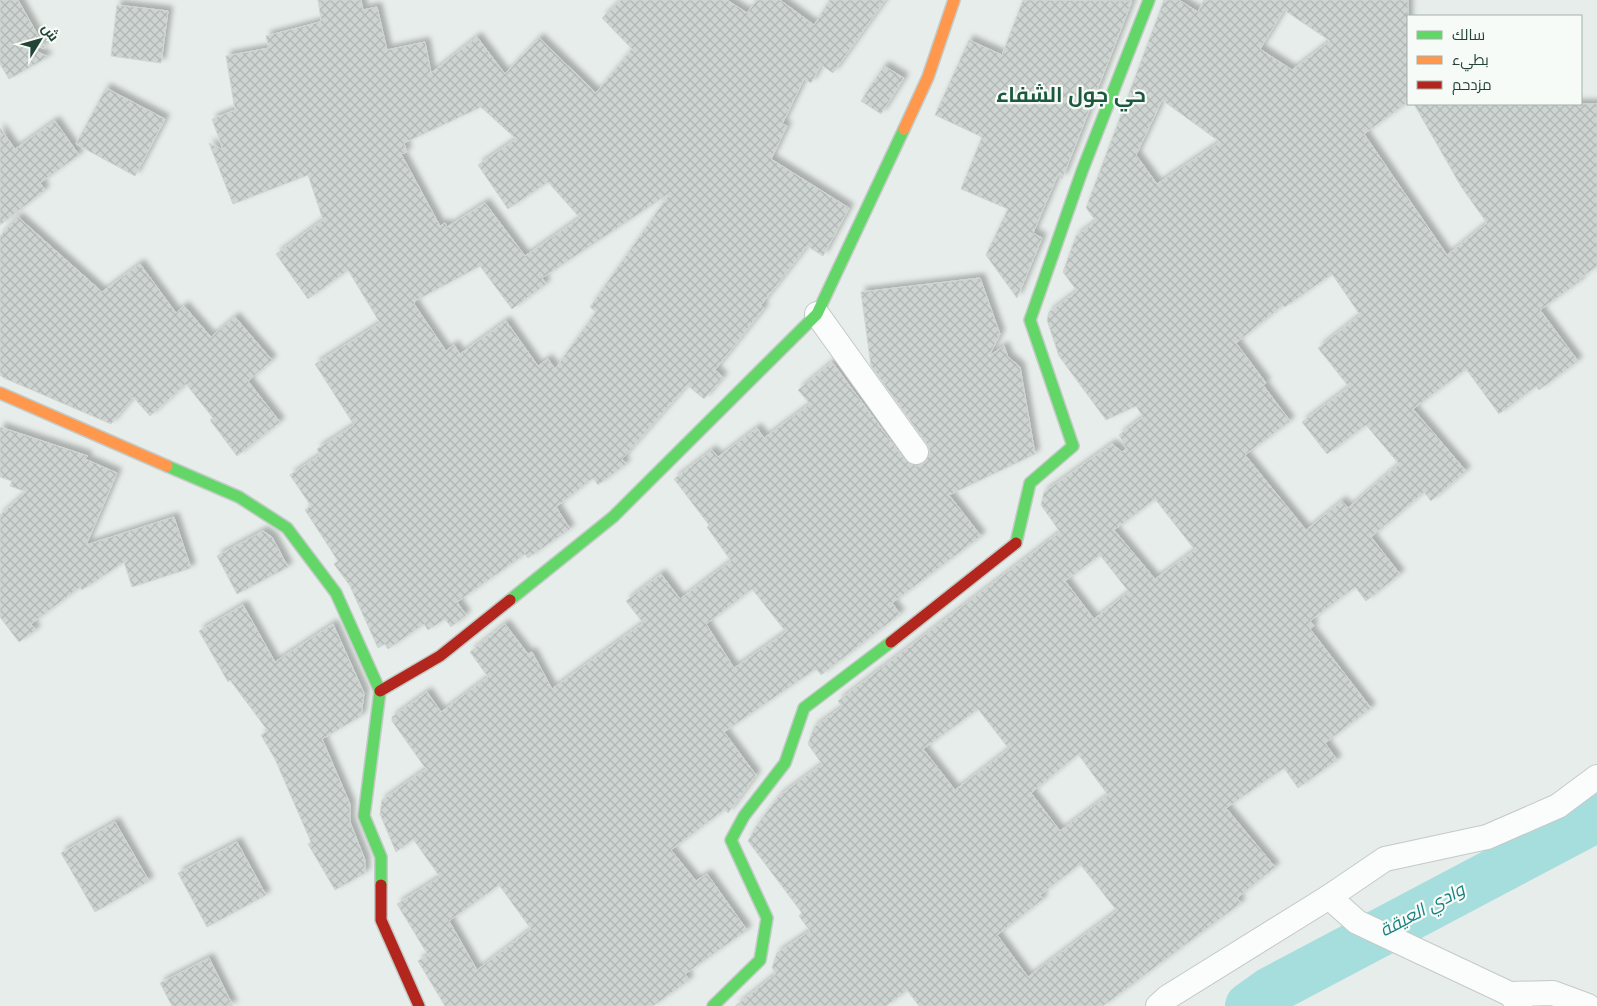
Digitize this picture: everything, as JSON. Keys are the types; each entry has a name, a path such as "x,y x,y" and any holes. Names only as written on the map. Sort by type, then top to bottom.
{"street":[{"path":"380,691 440,656 613,516 817,314 928,77 954,0"},
{"path":"713,1006 760,960 768,918 731,840 744,816 785,763 804,708 1015,546 1030,483 1073,446 1030,320 1082,171 1149,0"},
{"path":"817,314 916,452"},
{"path":"0,393 239,497 288,528 336,593 380,691 364,816 381,857 381,920 418,1006"},
{"path":"1158,1006 1168,997 1329,897 1385,859 1488,837 1558,806 1597,778"},
{"path":"1329,897 1357,922 1515,1000 1553,993 1588,1006"}],"building":[{"path":"0,0 18,0 45,48 27,46 48,57 9,79 0,64"},
{"path":"318,0 361,0 363,10 377,7 387,50 425,42 431,73 477,37 505,74 539,38 596,93 632,49 602,18 621,0 727,0 747,13 757,0 780,0 814,25 830,0 885,0 833,73 821,65 811,83 804,79 782,124 787,126 771,159 849,208 823,256 807,246 761,305 764,308 715,370 723,377 704,399 687,385 622,459 626,464 598,485 593,478 556,507 570,529 528,558 525,554 457,602 466,615 451,627 445,619 428,630 424,624 388,649 385,644 378,648 350,586 334,564 338,561 305,510 311,506 290,475 320,455 317,449 354,425 315,364 380,323 348,270 308,299 276,254 323,220 308,175 233,204 209,143 223,150 212,119 235,110 226,56 269,48 266,36 320,22","holes":["481,107 516,139 478,165 508,209 548,182 580,218 525,256 485,203 447,227 445,223 440,226 401,154 407,152 404,143","671,192 590,307 596,312 555,369 548,359 538,366 506,321 460,354 454,345 446,351 414,304 415,301 480,266 512,309 546,284 542,278"]},
{"path":"1023,0 1132,1 1062,179 1058,174 1033,233 1042,238 1017,298 986,255 1008,209 961,189 982,137 935,115 969,40 1002,55"},
{"path":"1164,0 1179,0 1198,12 1204,0 1408,0 1407,103 1364,134 1447,255 1487,223 1462,188 1415,105 1597,104 1597,266 1540,310 1578,361 1539,390 1536,386 1499,414 1466,369 1413,409 1466,471 1431,501 1424,492 1371,537 1400,574 1366,601 1355,587 1310,621 1314,626 1310,629 1371,708 1325,743 1337,760 1298,788 1284,768 1226,808 1275,867 1237,898 1241,903 1103,1006 919,1006 907,990 886,1006 735,1006 776,974 772,968 777,953 810,931 799,916 802,913 748,841 757,825 779,796 822,764 808,744 814,727 842,707 838,701 1060,532 1041,505 1044,492 1112,444 1122,452 1126,448 1119,435 1143,417 1136,406 1106,420 1059,356 1047,320 1049,312 1077,291 1063,272 1076,236 1096,221 1086,208","holes":["1284,10 1330,41 1292,70 1260,49","1162,100 1220,142 1157,184 1136,155","1332,274 1360,315 1318,348 1349,387 1302,422 1327,454 1366,425 1399,464 1348,508 1342,501 1306,530 1245,455 1290,421 1263,385 1266,383 1236,343 1283,305 1285,307","1155,499 1195,550 1155,579 1114,530","1100,555 1129,592 1094,619 1065,581","978,709 1009,749 955,790 923,749","1078,754 1108,795 1060,831 1031,793","1080,864 1117,911 1028,977 997,935 1043,899 1040,895"]},
{"path":"117,5 168,11 161,63 111,56"},
{"path":"884,66 904,78 881,114 861,101"},
{"path":"106,88 165,119 135,176 76,144"},
{"path":"55,121 79,155 40,183 45,190 0,225 0,128 15,149"},
{"path":"18,217 102,292 140,264 176,313 184,306 211,337 235,317 272,360 248,381 280,422 237,456 210,420 213,418 186,384 150,416 133,397 111,424 0,375 0,236"},
{"path":"980,278 1000,334 989,356 1004,346 1008,357 1020,367 1035,454 949,495 981,536 892,603 900,614 821,675 817,670 814,670 724,732 756,775 728,813 725,809 671,850 696,881 707,874 747,930 685,974 689,980 653,1006 445,1006 418,961 428,955 397,904 440,877 413,839 396,852 380,814 382,800 426,769 392,721 392,717 427,692 441,712 488,677 470,652 505,624 528,654 532,652 552,689 643,623 626,601 661,574 680,599 731,561 707,527 709,525 674,479 712,450 718,457 757,428 764,438 810,404 798,390 832,362 905,460 917,466 924,463 930,451 927,444 871,366 861,292","holes":["752,589 786,632 734,668 706,624","499,885 531,929 477,970 449,921"]},
{"path":"0,427 88,456 85,459 117,473 86,545 174,517 191,568 132,587 124,562 82,590 80,587 31,624 36,630 19,642 0,617 0,515 26,492 10,486 12,481 0,477"},
{"path":"263,531 272,537 288,567 237,594 217,556"},
{"path":"243,605 275,662 333,624 364,693 361,716 322,739 350,804 350,822 365,860 365,873 335,890 308,844 311,842 275,759 261,735 268,731 230,680 228,682 199,631"},
{"path":"115,822 149,881 95,912 61,853"},
{"path":"237,842 266,895 207,927 178,873"},
{"path":"209,958 233,1006 172,1006 160,983"}],"waterway":[{"name":"وادي العيقة","path":"1249,1006 1270,991 1597,818"}],"traffic: fast":[{"path":"1016,543 1030,483 1073,446 1030,320 1082,171 1149,0"},
{"path":"510,600 613,517 817,314 904,129"},
{"path":"167,466 239,497 287,528 336,593 380,691 364,816 381,857 381,885"},
{"path":"713,1006 760,960 767,918 731,840 744,816 785,763 804,708 891,642"}],"traffic: slow":[{"path":"904,129 928,77 954,0"},
{"path":"0,393 167,466"}],"traffic: jam":[{"path":"891,642 1016,543"},
{"path":"380,691 440,656 510,600"},
{"path":"381,885 381,920 419,1006"}],"district":[{"name":"حي جول الشفاء","path":"1071,95"}]}
